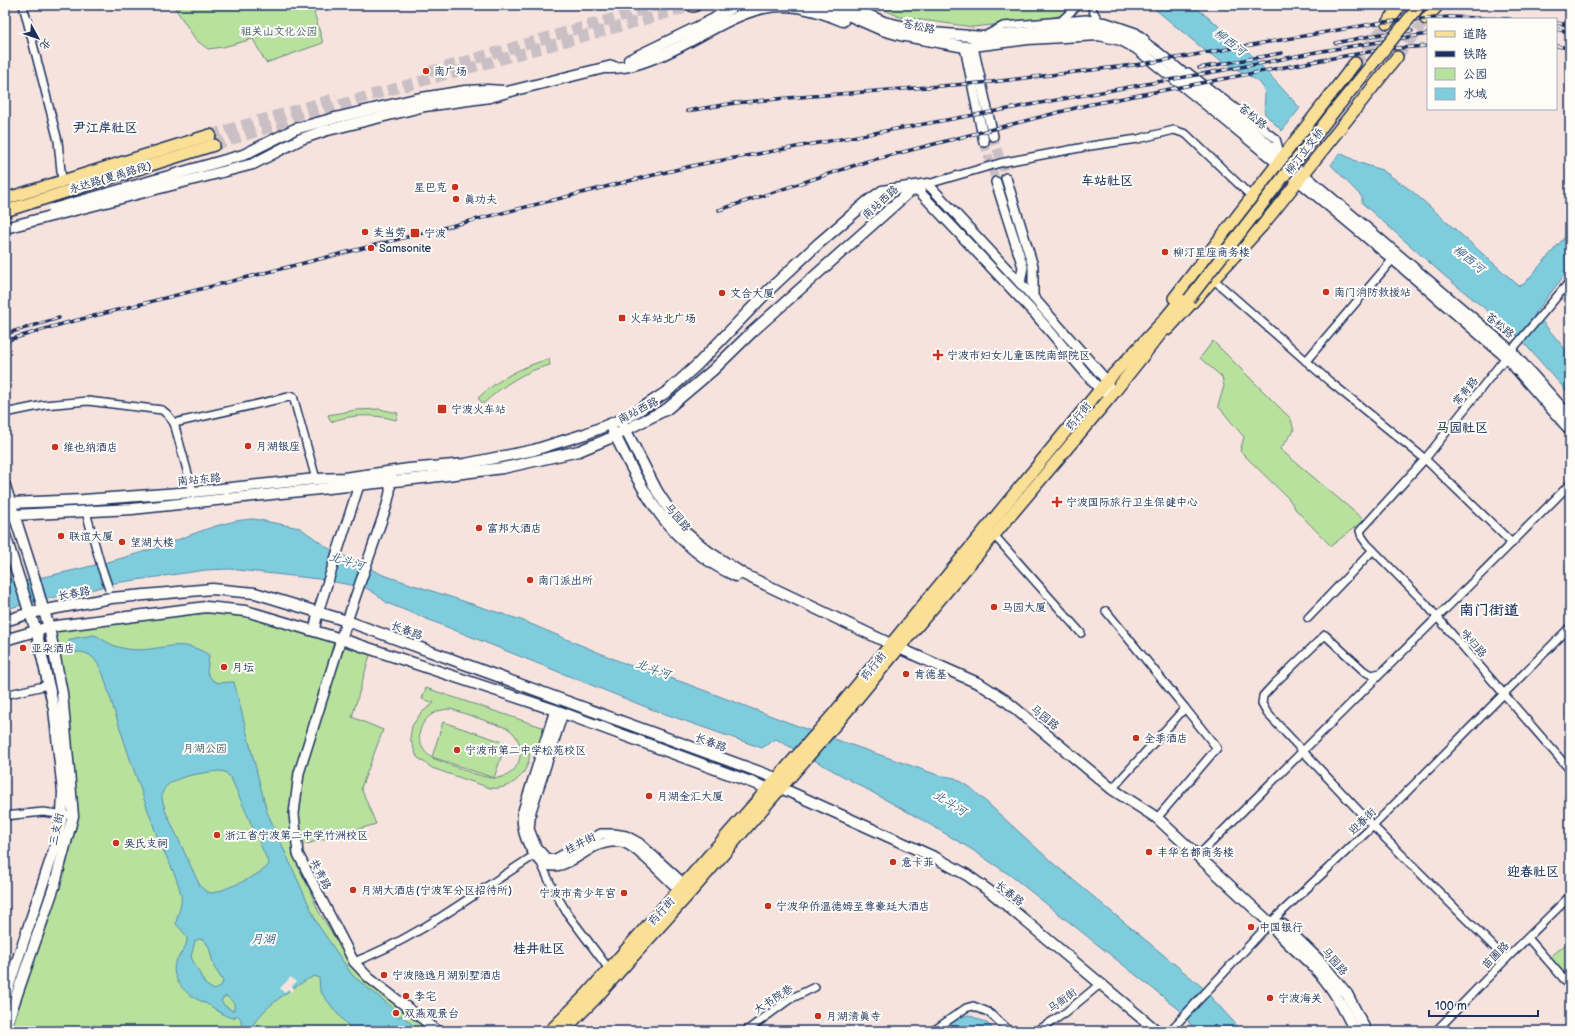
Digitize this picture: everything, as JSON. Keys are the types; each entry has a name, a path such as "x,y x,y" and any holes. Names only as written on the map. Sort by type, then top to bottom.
{"main road":[{"path":"5,228 253,164 301,139 324,131 425,106 490,97 607,68 638,57 714,19 735,5"},
{"name":"苍松路","path":"825,5 882,30 900,35 966,46 1028,39 1100,35 1121,40 1136,48 1393,260 1510,352 1570,430"},
{"name":"苍松路","path":"845,5 884,22 932,33 983,37 1088,26 1116,29 1143,42 1224,107 1510,352 1570,417"},
{"path":"1387,23 1401,5"},
{"name":"柳汀立交桥","path":"1187,296 1411,5"},
{"name":"柳汀立交桥","path":"1187,296 1420,5"},
{"path":"1426,19 1438,5"},
{"path":"607,68 620,69 649,60 671,52 745,14 761,8 781,6 818,11 859,28 933,49 966,46"},
{"path":"1144,355 1262,226 1297,180 1397,57"},
{"path":"1142,343 1175,296 1355,63"},
{"path":"5,221 17,219 243,155 295,130 335,118 416,99 465,91 511,91"},
{"name":"永达路(夏禹路段)","path":"5,199 62,181 212,140 5,211"},
{"name":"南站西路","path":"390,476 503,468 547,459 579,451 667,409 714,370 753,331 909,192 928,184"},
{"name":"南站西路","path":"390,476 465,464 534,450 585,434 630,416 668,391 697,365 771,288 818,244 882,190 928,184"},
{"name":"药行街","path":"563,1031 594,1000 834,720 1104,385 1187,296"},
{"name":"药行街","path":"895,646 994,535 1112,395 1144,355 1187,296"},
{"name":"马园路","path":"620,420 657,491 672,514 686,533 708,552 743,574 895,646 980,684 1005,700 1112,789 1156,818 1270,923 1278,934 1319,973 1341,1003 1355,1031"},
{"name":"马园路","path":"610,424 647,495 662,519 680,539 706,560 735,576 767,585"},
{"name":"南站东路","path":"14,515 132,509 390,476"},
{"name":"南站东路","path":"10,503 83,500 193,492 316,479 361,480"},
{"path":"5,486 43,608"},
{"path":"5,535 29,610"},
{"name":"长春路","path":"5,621 29,610 110,594 212,589 255,593 347,621 780,784 936,858 967,875 992,893 1157,1031"},
{"path":"5,640 49,627 206,607 246,611 341,639 559,711 767,788"},
{"name":"三支街","path":"5,1029 54,887 73,816 62,693 49,627 43,608"},
{"name":"三支街","path":"5,995 57,841 62,815 63,792 54,709 36,630 29,610"},
{"path":"341,639 347,621"},
{"name":"药行街","path":"550,1031 587,994 767,788 780,784"},
{"name":"马园路","path":"1270,923 1283,925 1320,961 1347,994 1366,1031"}],"street":[{"path":"23,5 58,141 62,181"},
{"path":"1061,21 1078,5"},
{"path":"1092,5 1093,11 1098,20"},
{"path":"983,37 1003,26 1086,19 1107,22 1136,32 1276,139 1280,152"},
{"path":"966,46 993,136"},
{"path":"966,46 984,142"},
{"path":"1112,395 1033,297 928,184 1000,163 1090,146 1138,139 1174,130 1186,134 1252,197"},
{"path":"1006,178 1033,266 1033,297"},
{"path":"996,182 1023,267 1020,283"},
{"path":"917,189 1104,385"},
{"path":"1306,361 1393,260"},
{"path":"1213,279 1306,361 1425,459 1512,543"},
{"name":"常青路","path":"1360,531 1425,459 1510,352 1570,281"},
{"path":"174,423 293,396 316,479"},
{"path":"5,413 44,405 88,401 162,410 174,423 193,492"},
{"path":"347,621 387,505 390,492 390,476"},
{"path":"314,631 318,612 361,480"},
{"path":"1198,856 1570,484"},
{"path":"86,512 110,594"},
{"name":"咏归路","path":"1360,531 1362,537 1373,550 1425,603 1570,770"},
{"path":"994,535 1081,633"},
{"path":"1308,618 1373,550"},
{"path":"1106,611 1217,748 1156,818"},
{"name":"迎春街","path":"1170,1031 1270,923 1373,826 1570,627"},
{"path":"1380,673 1372,675 1364,671 1325,635 1263,696 1262,704 1267,713 1373,826 1506,959"},
{"name":"共青路","path":"341,639 300,773 294,814 298,854 354,962 369,978 438,1031"},
{"path":"5,695 48,685"},
{"path":"1112,789 1185,708"},
{"path":"559,711 522,814 522,830 553,889 567,912 609,969"},
{"name":"桂井街","path":"559,711 531,811 529,829 536,847 546,858 554,860 601,834 626,836 638,843 682,887"},
{"path":"5,816 43,812 73,816"},
{"name":"桂井街","path":"538,858 551,866 562,864 575,860 593,847 611,842 623,842 635,849 682,887"},
{"path":"354,962 377,954 432,923 487,888 511,870 538,858"},
{"name":"苗圃路","path":"1436,1031 1570,896"},
{"path":"1528,938 1570,986"},
{"name":"马衙街","path":"1037,1031 1064,1013 1100,984"},
{"name":"大书院巷","path":"746,1031 790,999 814,987"},
{"path":"933,1031 966,1008 973,1006 988,1012 1010,1031"}],"green space":[{"name":"祖关山文化公园","path":"173,5 312,5 323,43 266,63 253,39 223,47 208,49 196,40"},
{"path":"874,5 1074,5 1064,15 1038,20 973,27 900,17"},
{"path":"1213,341 1291,419 1294,431 1280,449 1364,520 1331,546 1296,510 1289,499 1240,451 1244,437 1218,406 1224,386 1222,377 1200,358"},
{"path":"549,359 550,365 522,375 498,391 483,404 478,398 502,379 520,369"},
{"path":"379,409 398,413 396,420 372,416 355,416 338,419 331,422 328,415 356,410"},
{"name":"月湖公园","path":"211,613 247,615 291,628 370,655 352,717 383,730 361,788 376,824 300,846 293,851 319,912 358,974 431,1031 8,1031 47,926 77,817 54,629 124,620"},
{"path":"426,688 545,728 537,752 530,749 524,772 513,783 498,788 490,788 432,768 417,757 410,738 412,726 421,713 434,703 422,699","holes":["451,709 507,728 514,734 519,742 520,759 511,773 504,777 494,778 481,776 432,758 424,751 420,743 419,735 421,727 432,714 441,710"]},
{"path":"443,722 506,743 494,778 432,757"},
{"path":"1570,941 1570,981 1550,957"}],"water":[{"name":"柳西河","path":"1150,5 1193,5 1244,47 1300,108 1282,131 1265,114 1265,93 1262,85 1258,81 1208,53"},
{"name":"柳西河","path":"1340,153 1360,163 1382,170 1412,191 1519,286 1524,284 1570,231 1570,268 1535,313 1570,355 1570,395 1515,333 1447,278 1362,203 1362,197 1331,165"},
{"name":"北斗河","path":"254,519 300,528 328,548 383,575 521,620 626,664 682,682 811,731 938,775 955,778 970,787 1054,864 1201,986 1242,1031 1195,1031 1181,1011 1010,875 971,849 924,821 776,739 762,748 651,709 387,603 366,588 319,579 229,569 206,570 115,583 76,594 60,596 5,609 5,580 15,578 16,583 100,564 162,546 227,523"},
{"name":"月湖","path":"94,635 117,647 138,650 168,646 187,646 198,649 209,655 207,672 215,682 234,682 267,812 318,925 353,976 393,1008 391,1011 399,1018 401,1015 420,1031 353,1031 320,991 319,978 315,976 278,999 260,1016 251,1031 242,1031 241,1019 237,1015 234,1018 227,1016 186,992 177,980 174,971 176,961 185,948 187,942 187,937 176,924 181,902 179,887 156,833 128,754 103,674 92,657 85,653 69,651 70,639","holes":["219,771 225,772 231,778 269,864 266,868 252,877 226,889 212,893 207,892 200,886 165,810 162,798 163,791 175,780","199,939 204,940 209,947 214,967 223,981 221,986 214,990 205,984 191,957 195,941","225,996 233,1002 233,1011 221,1001"]},
{"path":"969,1015 987,1023 993,1031 938,1031 961,1017"}],"pier":[{"path":"291,977 296,982 292,986 294,989 291,992 288,989 284,993 280,988"}],"tunnel":[{"path":"429,72 659,5"},
{"path":"214,145 368,96 693,6"},
{"path":"1397,57 1426,19"},
{"path":"1355,63 1387,23"},
{"path":"210,135 337,98"},
{"path":"993,136 1006,178"},
{"path":"984,142 996,182"}],"railway":[{"path":"1436,18 1480,18"},
{"path":"687,111 735,103 992,82 1142,64 1384,22 1427,19"},
{"path":"1557,23 1570,25"},
{"path":"1557,29 1570,32"},
{"path":"1335,43 1381,34 1412,31"},
{"path":"5,341 62,324 696,165 1263,63 1316,52 1427,34"},
{"path":"719,210 868,161 1087,105 1327,59 1386,49 1427,46"},
{"path":"1557,46 1570,48"},
{"path":"1199,68 1282,53"},
{"path":"5,334 59,318"}],"place":[{"name":"南广场","path":"426,71"},
{"name":"星巴克","path":"455,187"},
{"name":"真功夫","path":"456,199"},
{"name":"麦当劳","path":"365,232"},
{"name":"宁波","path":"415,233"},
{"name":"Samsonite","path":"371,248"},
{"name":"柳汀星座商务楼","path":"1165,252"},
{"name":"南门消防救援站","path":"1326,292"},
{"name":"文合大厦","path":"722,293"},
{"name":"火车站北广场","path":"622,318"},
{"name":"宁波市妇女儿童医院南部院区","path":"938,355"},
{"name":"宁波火车站","path":"442,409"},
{"name":"月湖银座","path":"248,446"},
{"name":"维也纳酒店","path":"55,447"},
{"name":"宁波国际旅行卫生保健中心","path":"1057,502"},
{"name":"富邦大酒店","path":"479,528"},
{"name":"联谊大厦","path":"61,536"},
{"name":"望湖大楼","path":"122,542"},
{"name":"南门派出所","path":"530,580"},
{"name":"马园大厦","path":"994,607"},
{"name":"亚朵酒店","path":"23,648"},
{"name":"月坛","path":"224,667"},
{"name":"肯德基","path":"906,674"},
{"name":"全季酒店","path":"1136,738"},
{"name":"宁波市第二中学松苑校区","path":"457,750"},
{"name":"月湖金汇大厦","path":"649,796"},
{"name":"浙江省宁波第二中学竹洲校区","path":"217,835"},
{"name":"吴氏支祠","path":"116,843"},
{"name":"丰华名都商务楼","path":"1149,852"},
{"name":"意卡菲","path":"893,862"},
{"name":"月湖大酒店(宁波军分区招待所)","path":"353,890"},
{"name":"宁波市青少年宫","path":"624,893"},
{"name":"宁波华侨温德姆至尊豪廷大酒店","path":"768,906"},
{"name":"中国银行","path":"1251,927"},
{"name":"宁波隐逸月湖别墅酒店","path":"384,975"},
{"name":"李宅","path":"406,996"},
{"name":"宁波海关","path":"1270,998"},
{"name":"双燕观景台","path":"396,1013"},
{"name":"月湖清真寺","path":"818,1016"}],"district":[{"name":"尹江岸社区","path":"105,127"},
{"name":"车站社区","path":"1107,180"},
{"name":"马园社区","path":"1462,427"},
{"name":"南门街道","path":"1489,610"},
{"name":"迎春社区","path":"1533,871"},
{"name":"桂井社区","path":"539,948"}]}
